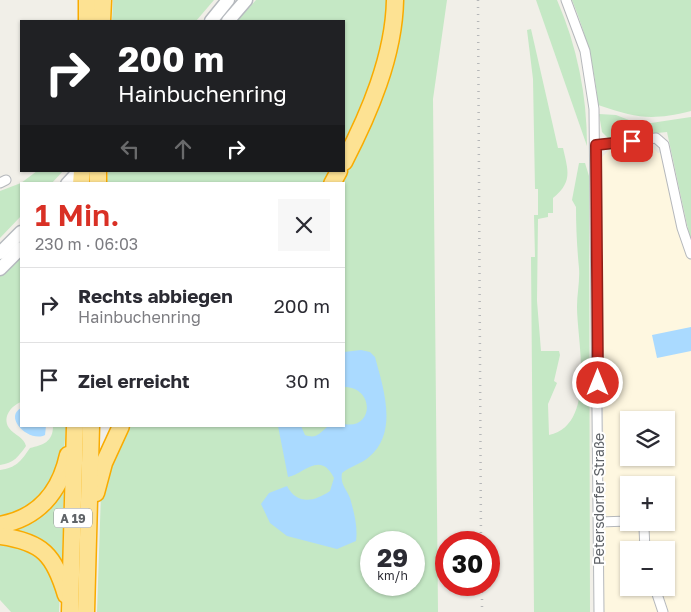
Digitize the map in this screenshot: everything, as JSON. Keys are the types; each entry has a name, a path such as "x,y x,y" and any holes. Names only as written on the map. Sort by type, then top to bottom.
{"highway":[{"path":"87,0 87,20"},
{"path":"102,20 103,0"},
{"path":"345,160 372,98 388,51 394,24 395,0"},
{"path":"0,525 27,516 53,494 63,476 75,427"},
{"name":"A 19","path":"75,427 75,611"},
{"name":"A 19","path":"75,611 88,536 91,427"},
{"path":"88,536 104,463 121,427"},
{"path":"0,536 23,539 47,554 60,574 75,611"}],"main road":[{"path":"212,20 228,0"},
{"path":"229,20 246,0"},
{"path":"69,182 79,172"},
{"path":"84,182 93,172"},
{"path":"0,253 20,233"},
{"path":"0,269 20,249"}],"street":[{"name":"Petersdorfer Straße","path":"566,0 585,51 594,110 596,145 599,612"},
{"path":"596,145 656,138 660,140 664,145 682,228 691,254"},
{"path":"599,522 620,521"},
{"path":"658,596 663,612"}],"shaded area":[{"path":"652,146 658,153 671,153 691,243 691,612 604,612 602,157 610,149"}],"green space":[{"path":"113,0 214,0 197,20 112,20"},
{"path":"256,0 390,0 386,39 381,58 368,96 345,149 345,20 238,20"},
{"path":"401,0 447,0 433,99 437,531 435,531 435,596 438,596 438,612 97,612 101,493 126,427 345,427 345,182 339,182 342,172 345,172 345,164"},
{"path":"536,0 557,0 564,17 580,71 587,127 587,146"},
{"path":"572,0 691,0 691,111 665,116 644,117 598,105 589,51"},
{"path":"531,29 558,148 563,148 567,169 564,187 553,198 553,213 548,213 548,217 538,219 537,301 541,351 559,351 560,355 554,381 557,383 548,404 549,435 564,428 574,416 579,399 581,360 577,307 579,273 576,207 572,200 579,163 585,163 589,176 590,612 534,612 531,257 535,257 534,215 538,215 538,189 535,189 533,79 527,30"},
{"path":"599,114 616,115 634,122 651,123 691,117 691,243 667,132 608,138 602,132"},
{"path":"36,172 62,172 53,182 22,182"},
{"path":"108,172 333,172 328,182 107,182"},
{"path":"20,183 20,217 0,238 0,191"},
{"path":"20,255 20,403 9,412 7,424 23,440 26,446 15,459 0,465 0,275"},
{"path":"53,427 66,427 63,464 43,500 0,521 0,470 14,466 30,448 46,442 53,431"},
{"path":"64,483 64,490 62,567 0,528"},
{"path":"0,541 37,551 60,592 59,612 11,612 0,600"}],"water":[{"path":"691,327 691,351 657,358 652,335"},
{"path":"361,350 370,352 375,357 385,395 386,422 384,435 378,447 369,457 342,473 343,483 350,498 354,514 356,541 337,549 287,536 270,523 261,504 269,493 287,486 296,496 306,500 318,498 330,491 334,478 329,470 323,466 311,466 288,477 278,427 301,427 305,435 312,436 317,435 327,427 345,427 345,424 354,424 361,421 367,408 366,400 354,389 345,387 345,352"},
{"path":"20,409 20,427 15,418 16,412"},
{"path":"46,427 45,435 39,437 32,436 21,428"}],"railway":[{"path":"478,0 481,531"},
{"path":"482,596 482,612"}],"route":[{"path":"598,383 596,145 632,141"}]}
